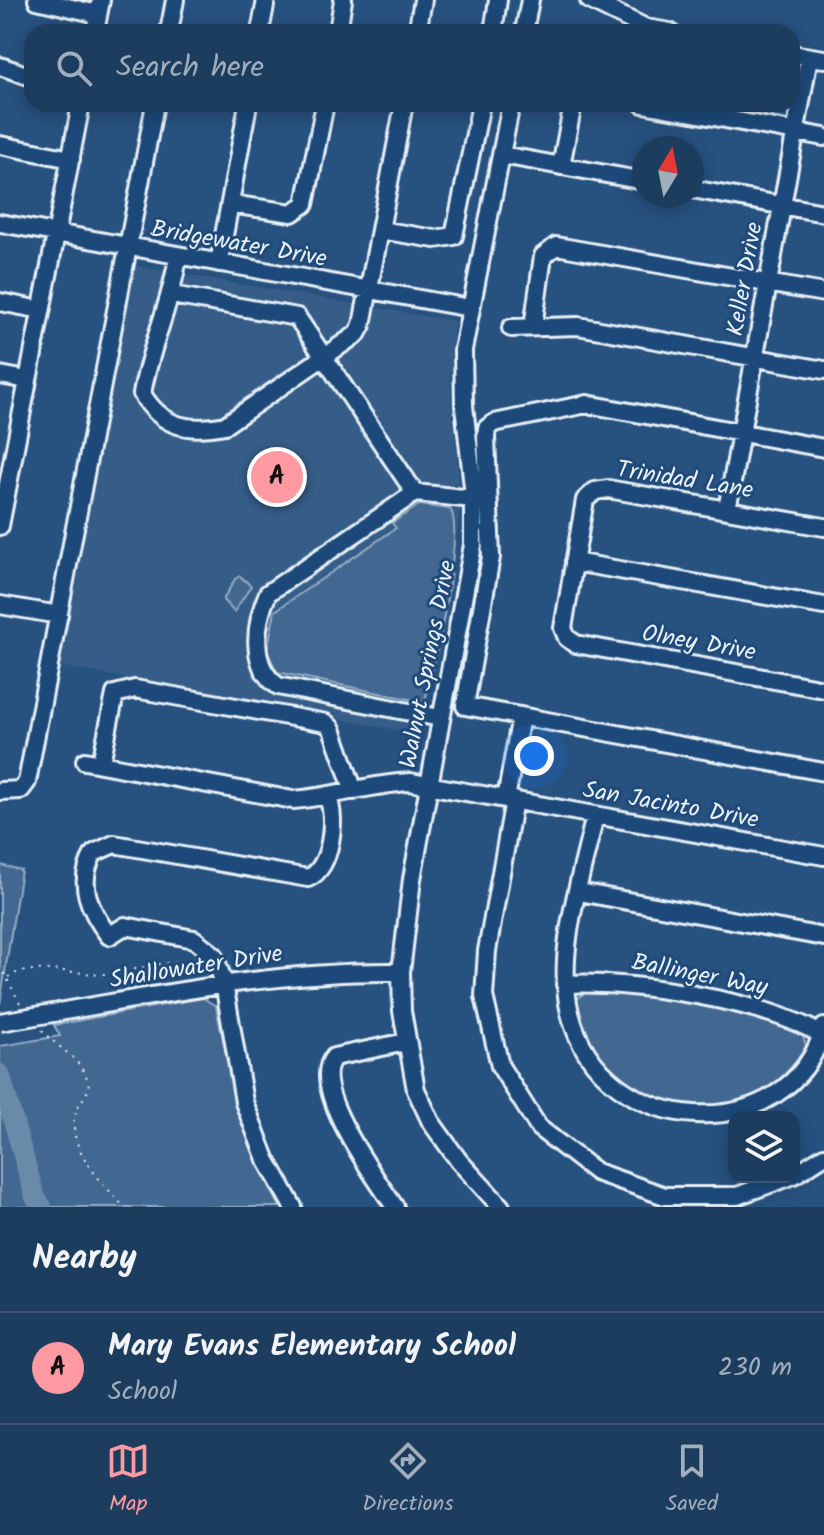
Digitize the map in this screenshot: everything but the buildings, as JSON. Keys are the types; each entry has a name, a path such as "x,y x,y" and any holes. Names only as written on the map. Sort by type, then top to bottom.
{"street":[{"path":"37,0 100,7"},
{"path":"170,24 175,0"},
{"path":"262,24 266,0"},
{"path":"339,24 343,0"},
{"path":"418,24 423,0"},
{"path":"494,24 498,0"},
{"path":"526,24 530,0"},
{"path":"589,0 638,24"},
{"name":"Keller Drive","path":"800,103 808,57"},
{"path":"0,66 24,74"},
{"path":"0,526 6,455 27,380 80,112"},
{"path":"0,791 21,790 27,782 153,112"},
{"path":"219,263 247,112"},
{"path":"230,204 292,213 305,204 323,112"},
{"path":"178,256 172,295 147,364 142,394 158,418 203,429 225,425 357,334 369,290 402,112"},
{"path":"380,230 435,239 454,236 479,112"},
{"name":"Walnut Springs Drive","path":"501,1207 459,1161 431,1122 416,1090 406,1042 401,972 428,785 473,545 473,499 463,364 470,308 510,112"},
{"path":"561,166 571,112"},
{"path":"686,112 824,137"},
{"name":"Keller Drive","path":"727,510 798,112"},
{"path":"0,145 71,159"},
{"path":"502,155 632,179"},
{"path":"704,191 824,213"},
{"name":"Bridgewater Drive","path":"0,223 470,308"},
{"path":"533,327 543,256 556,246 824,293"},
{"path":"172,295 297,317 415,493"},
{"path":"0,302 41,310"},
{"path":"511,328 578,326 824,370"},
{"path":"0,375 27,380"},
{"path":"824,448 587,404 494,423 487,428 491,557 465,706 824,772"},
{"name":"Trinidad Lane","path":"567,638 563,623 585,500 595,491 608,489 824,527"},
{"path":"440,718 278,686 261,671 258,660 268,593 415,493 473,499"},
{"path":"574,562 824,606"},
{"path":"0,605 59,615"},
{"name":"Olney Drive","path":"567,638 576,644 824,689"},
{"name":"San Jacinto Drive","path":"354,791 332,729 326,723 135,689 115,694 93,762 293,800 328,798 390,783 428,785 824,856"},
{"path":"521,716 487,951 484,996 500,1066 539,1128 596,1172 679,1202 737,1196 773,1183"},
{"path":"293,1207 266,1159 244,1102 224,983 214,955 194,939 125,926 109,936 90,909 86,893 91,859 100,848 121,845 308,878 320,871 325,863 332,807 328,798"},
{"path":"595,815 565,984 570,1014 589,1056 606,1077 635,1099 674,1114 698,1116 733,1112 760,1100 800,1071 823,1031"},
{"path":"579,892 824,937"},
{"name":"Shallowater Drive","path":"0,1022 224,983 336,971 401,972"},
{"name":"Ballinger Way","path":"565,984 614,982 772,1011 823,1031"},
{"path":"395,1207 350,1136 332,1099 326,1071 334,1057 406,1042"},
{"path":"800,1171 824,1156"}],"path":[{"path":"8,977 17,971 40,969 64,974 110,974 147,964 197,968 202,971 195,979"},
{"path":"0,966 27,1011"},
{"path":"36,1023 76,1062 88,1080 89,1088 75,1116 77,1143 90,1168 124,1207"}],"shaded area":[{"path":"135,266 454,321 450,379 461,506 422,735 60,666"},
{"path":"419,505 450,509 454,521 446,602 424,702 277,672 267,651 275,611 396,528 392,523"},
{"path":"240,576 251,586 234,612 223,600"},
{"path":"0,865 21,870 0,1004"},
{"path":"587,990 639,993 726,1008 802,1033 806,1046 780,1078 748,1098 713,1106 677,1104 642,1091 612,1069 589,1039 575,1001"},
{"path":"203,998 216,1006 247,1133 280,1207 0,1207 0,1046 60,1036 54,1025"}],"waterway":[{"path":"0,1074 35,1197 42,1207"}],"place":[{"name":"Mary Evans Elementary School","path":"277,477"}]}
